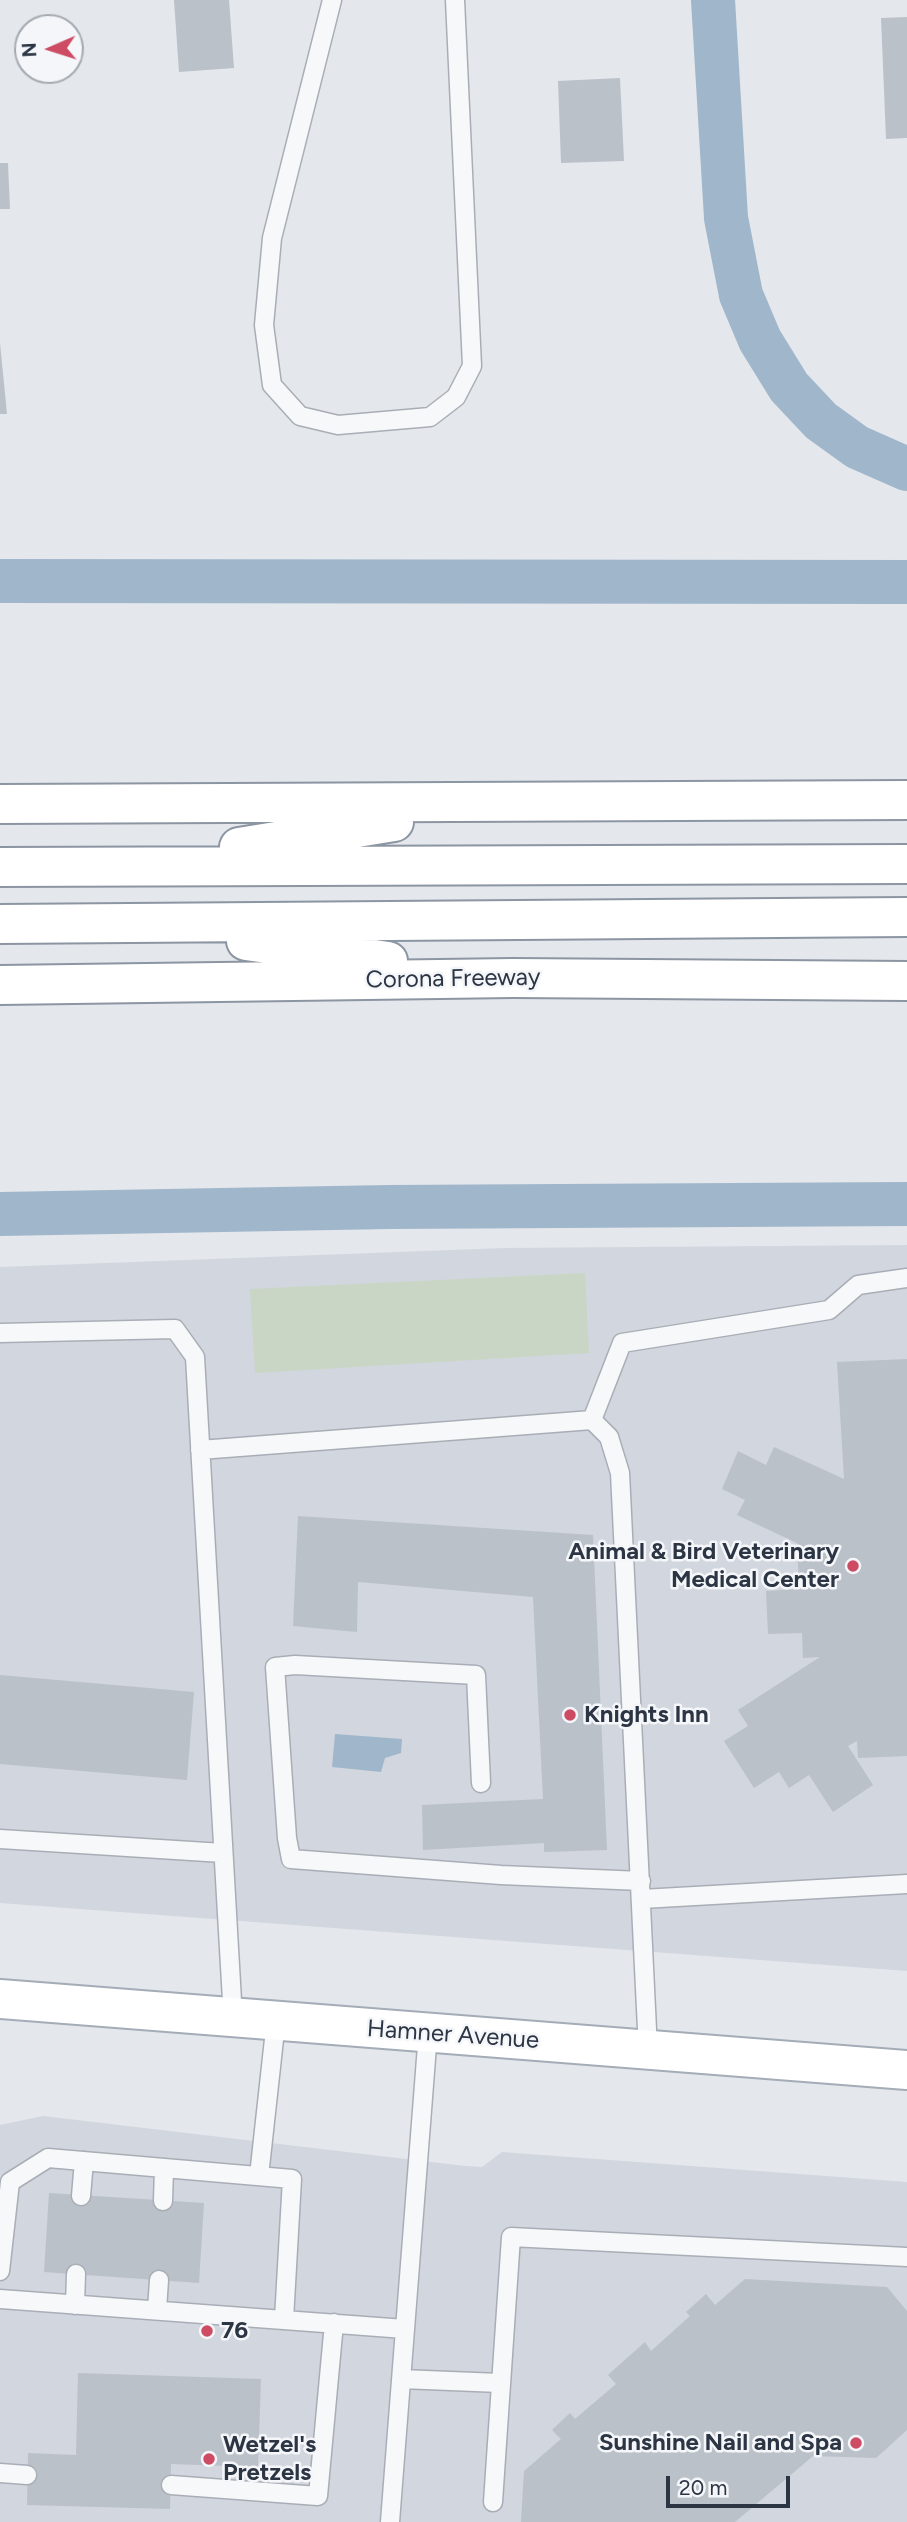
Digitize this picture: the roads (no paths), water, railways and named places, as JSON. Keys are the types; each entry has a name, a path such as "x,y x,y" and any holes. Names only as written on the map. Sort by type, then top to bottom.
{"main road":[{"path":"0,804 907,800"},
{"path":"118,866 514,803"},
{"path":"0,867 907,864"},
{"path":"0,925 907,918"},
{"path":"112,923 513,978"},
{"name":"Corona Freeway","path":"0,985 513,978 907,981"},
{"name":"Hamner Avenue","path":"0,1999 907,2070"}],"lane":[{"path":"332,0 272,238 264,325 272,385 300,416 338,425 430,417 456,397 472,366 455,0"},
{"path":"592,1420 622,1343 829,1310 859,1285 907,1278"},
{"path":"0,1333 175,1329 195,1357 233,2018"},
{"path":"200,1450 592,1420 609,1437 620,1474 648,2050"},
{"path":"481,1783 477,1675 295,1665 275,1667 287,1838 291,1859 501,1875 642,1890 907,1884"},
{"path":"0,1839 223,1853"},
{"path":"259,2176 276,2021"},
{"path":"390,2522 428,2033"},
{"path":"0,2271 10,2182 48,2158 292,2179 284,2319"},
{"path":"81,2196 84,2161"},
{"path":"163,2201 164,2168"},
{"path":"493,2502 512,2237 907,2257"},
{"path":"75,2305 76,2274"},
{"path":"157,2310 159,2280"},
{"path":"0,2299 405,2329"},
{"path":"171,2484 318,2496 334,2323"},
{"path":"401,2379 500,2383"},
{"path":"0,2473 27,2475"}],"water":[{"path":"335,1734 402,1739 401,1753 385,1758 381,1772 332,1767"}],"waterway":[{"path":"713,0 726,218 741,295 760,340 789,387 821,421 857,447 907,469"},
{"path":"0,581 907,582"},
{"path":"0,1214 389,1207 907,1204"}],"place":[{"name":"Animal & Bird Veterinary Medical Center","path":"853,1566"},
{"name":"Knights Inn","path":"570,1715"},
{"name":"76","path":"207,2331"},
{"name":"Sunshine Nail and Spa","path":"856,2443"},
{"name":"Wetzel's Pretzels","path":"209,2459"}]}
